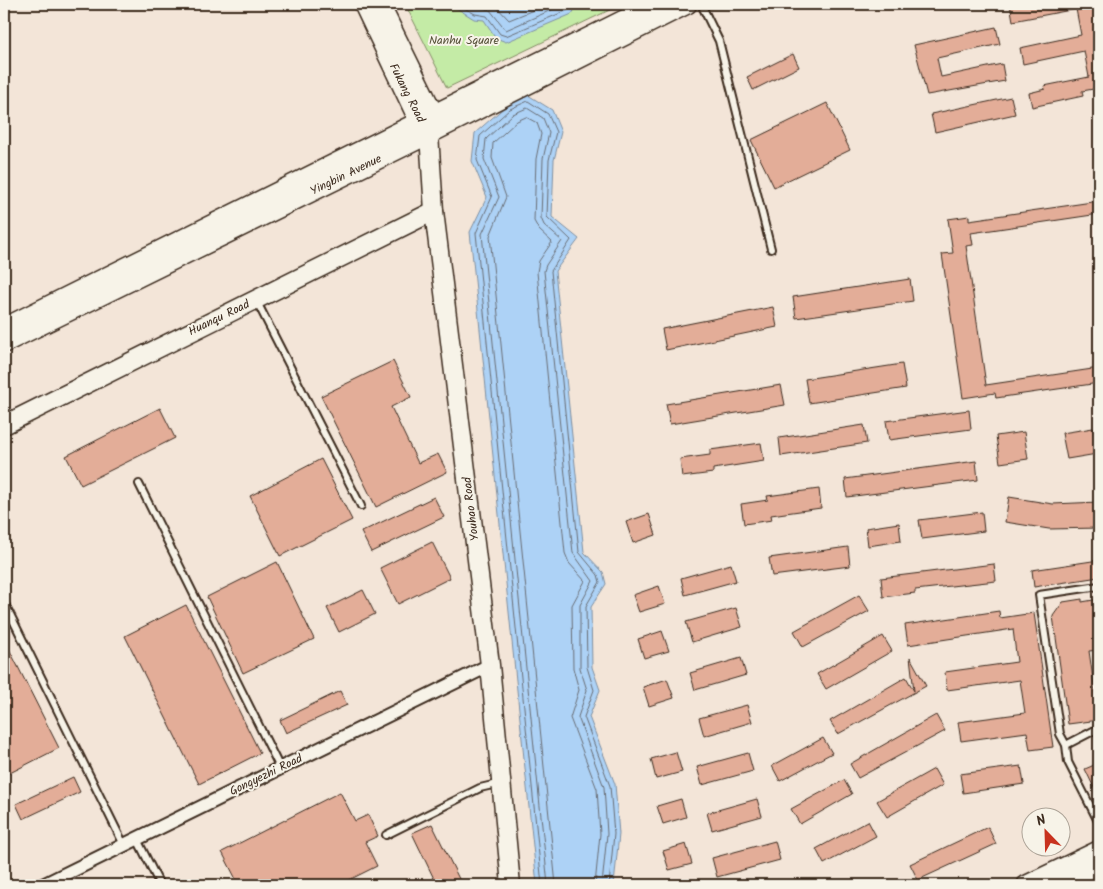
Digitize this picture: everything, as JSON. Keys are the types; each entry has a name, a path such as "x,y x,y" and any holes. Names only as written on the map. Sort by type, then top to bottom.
{"main road":[{"name":"Yingbin Avenue","path":"4,343 656,4"},
{"name":"Yingbin Avenue","path":"4,328 427,123 687,4"}],"street":[{"name":"Fukang Road","path":"363,4 427,123"},
{"name":"Fukang Road","path":"380,4 427,123"},
{"name":"Youhao Road","path":"427,123 434,211 490,665 511,885"},
{"name":"Huanqu Road","path":"4,425 434,211"},
{"name":"Gongyezhi Road","path":"43,885 490,665"},
{"path":"1026,885 1099,850"},
{"path":"1058,885 1099,865"}],"lane":[{"path":"701,4 719,40 771,249"},
{"path":"256,299 361,506"},
{"path":"139,484 280,768"},
{"path":"1099,586 1039,595 1060,734 1066,745 1068,762 1099,823"},
{"path":"6,606 124,845"},
{"path":"1066,745 1099,728"},
{"path":"386,835 480,788 501,783"},
{"path":"137,839 160,885"}],"green space":[{"name":"Nanhu Square","path":"405,4 622,4 447,88"}],"water":[{"path":"450,4 578,4 572,14 506,42 496,38 484,20 474,19"},
{"path":"528,95 552,110 561,132 554,160 552,217 579,239 555,271 584,552 603,572 606,584 591,607 592,667 600,690 589,717 615,784 619,834 614,885 537,885 470,232 487,197 472,161 475,133 507,105"}],"building":[{"path":"1010,4 1099,4 1099,88 1082,91 1083,96 1032,107 1029,93 1045,89 1044,86 1089,77 1084,51 1023,64 1020,48 1081,35 1076,9 1013,21"},
{"path":"996,27 1000,44 937,58 941,77 1002,64 1005,81 927,95 914,45"},
{"path":"793,54 799,67 753,90 747,77"},
{"path":"1011,97 1015,114 935,132 931,114"},
{"path":"827,103 850,150 774,187 751,140"},
{"path":"1099,201 1099,214 971,233 973,245 966,246 986,385 1099,368 1099,383 996,398 995,393 963,398 942,254 953,253 948,219 969,216 969,220"},
{"path":"910,279 913,301 796,318 793,297"},
{"path":"773,307 777,327 666,350 662,329"},
{"path":"393,361 411,397 391,407 418,463 438,454 447,472 376,507 321,396"},
{"path":"902,364 906,388 809,403 805,379"},
{"path":"781,385 785,405 670,424 666,404"},
{"path":"160,408 175,438 81,485 66,456"},
{"path":"969,410 971,429 889,440 886,421"},
{"path":"864,425 867,443 781,456 779,438"},
{"path":"1093,428 1097,454 1067,459 1062,433"},
{"path":"1024,432 1028,459 1000,463 996,436"},
{"path":"761,443 764,461 713,469 713,473 682,477 680,459 710,455 710,450"},
{"path":"321,459 352,520 280,556 250,496"},
{"path":"976,461 978,480 847,497 845,479"},
{"path":"819,489 821,508 771,515 772,520 744,524 741,504 768,500 767,496"},
{"path":"434,497 444,517 371,552 361,532"},
{"path":"1009,497 1053,504 1099,502 1099,528 1049,529 1005,522"},
{"path":"982,512 984,531 922,539 919,520"},
{"path":"649,514 656,535 633,543 626,522"},
{"path":"899,523 901,541 868,546 866,528"},
{"path":"432,542 450,578 398,604 380,568"},
{"path":"848,547 850,566 772,576 769,558"},
{"path":"1099,560 1099,577 1034,587 1032,570"},
{"path":"277,562 314,639 243,673 207,597"},
{"path":"731,564 736,581 685,595 681,578"},
{"path":"994,564 996,581 915,590 915,593 883,597 881,578"},
{"path":"659,586 665,604 639,612 633,595"},
{"path":"363,590 375,614 339,632 327,608"},
{"path":"859,595 869,611 803,647 794,631"},
{"path":"1082,599 1082,602 1099,599 1099,650 1089,651 1099,720 1068,724 1053,616 1063,602"},
{"path":"186,605 260,753 199,784 125,636"},
{"path":"736,608 742,627 692,642 686,622"},
{"path":"999,611 1000,618 1034,613 1053,747 1030,750 1027,732 961,741 958,722 1025,713 1020,680 947,690 945,672 1017,662 1013,629 908,645 905,625"},
{"path":"662,631 669,651 644,658 638,639"},
{"path":"883,636 892,651 826,689 817,674"},
{"path":"4,639 59,748 4,776"},
{"path":"910,657 926,686 838,734 830,721 906,677 914,691"},
{"path":"741,658 746,675 695,690 690,673"},
{"path":"667,679 674,698 649,706 643,687"},
{"path":"340,691 347,705 286,733 280,720"},
{"path":"747,705 752,722 704,736 699,718"},
{"path":"936,715 945,731 858,778 850,764"},
{"path":"823,738 832,753 780,781 772,766"},
{"path":"676,752 682,772 656,779 651,759"},
{"path":"748,753 753,771 702,785 697,767"},
{"path":"1099,763 1099,798 1085,769"},
{"path":"1021,766 1024,784 963,793 960,774"},
{"path":"934,769 943,785 887,817 877,801"},
{"path":"73,777 80,792 23,819 16,804"},
{"path":"844,780 852,794 800,824 791,809"},
{"path":"340,792 355,821 368,815 378,836 365,842 377,866 339,885 239,885 222,852"},
{"path":"681,799 686,817 663,824 657,806"},
{"path":"757,799 762,816 712,830 707,813"},
{"path":"868,821 876,836 824,864 816,849"},
{"path":"432,824 462,885 437,885 412,833"},
{"path":"988,827 996,844 918,880 910,864"},
{"path":"775,841 780,860 717,877 712,858"},
{"path":"686,844 692,864 669,870 663,851"}]}
